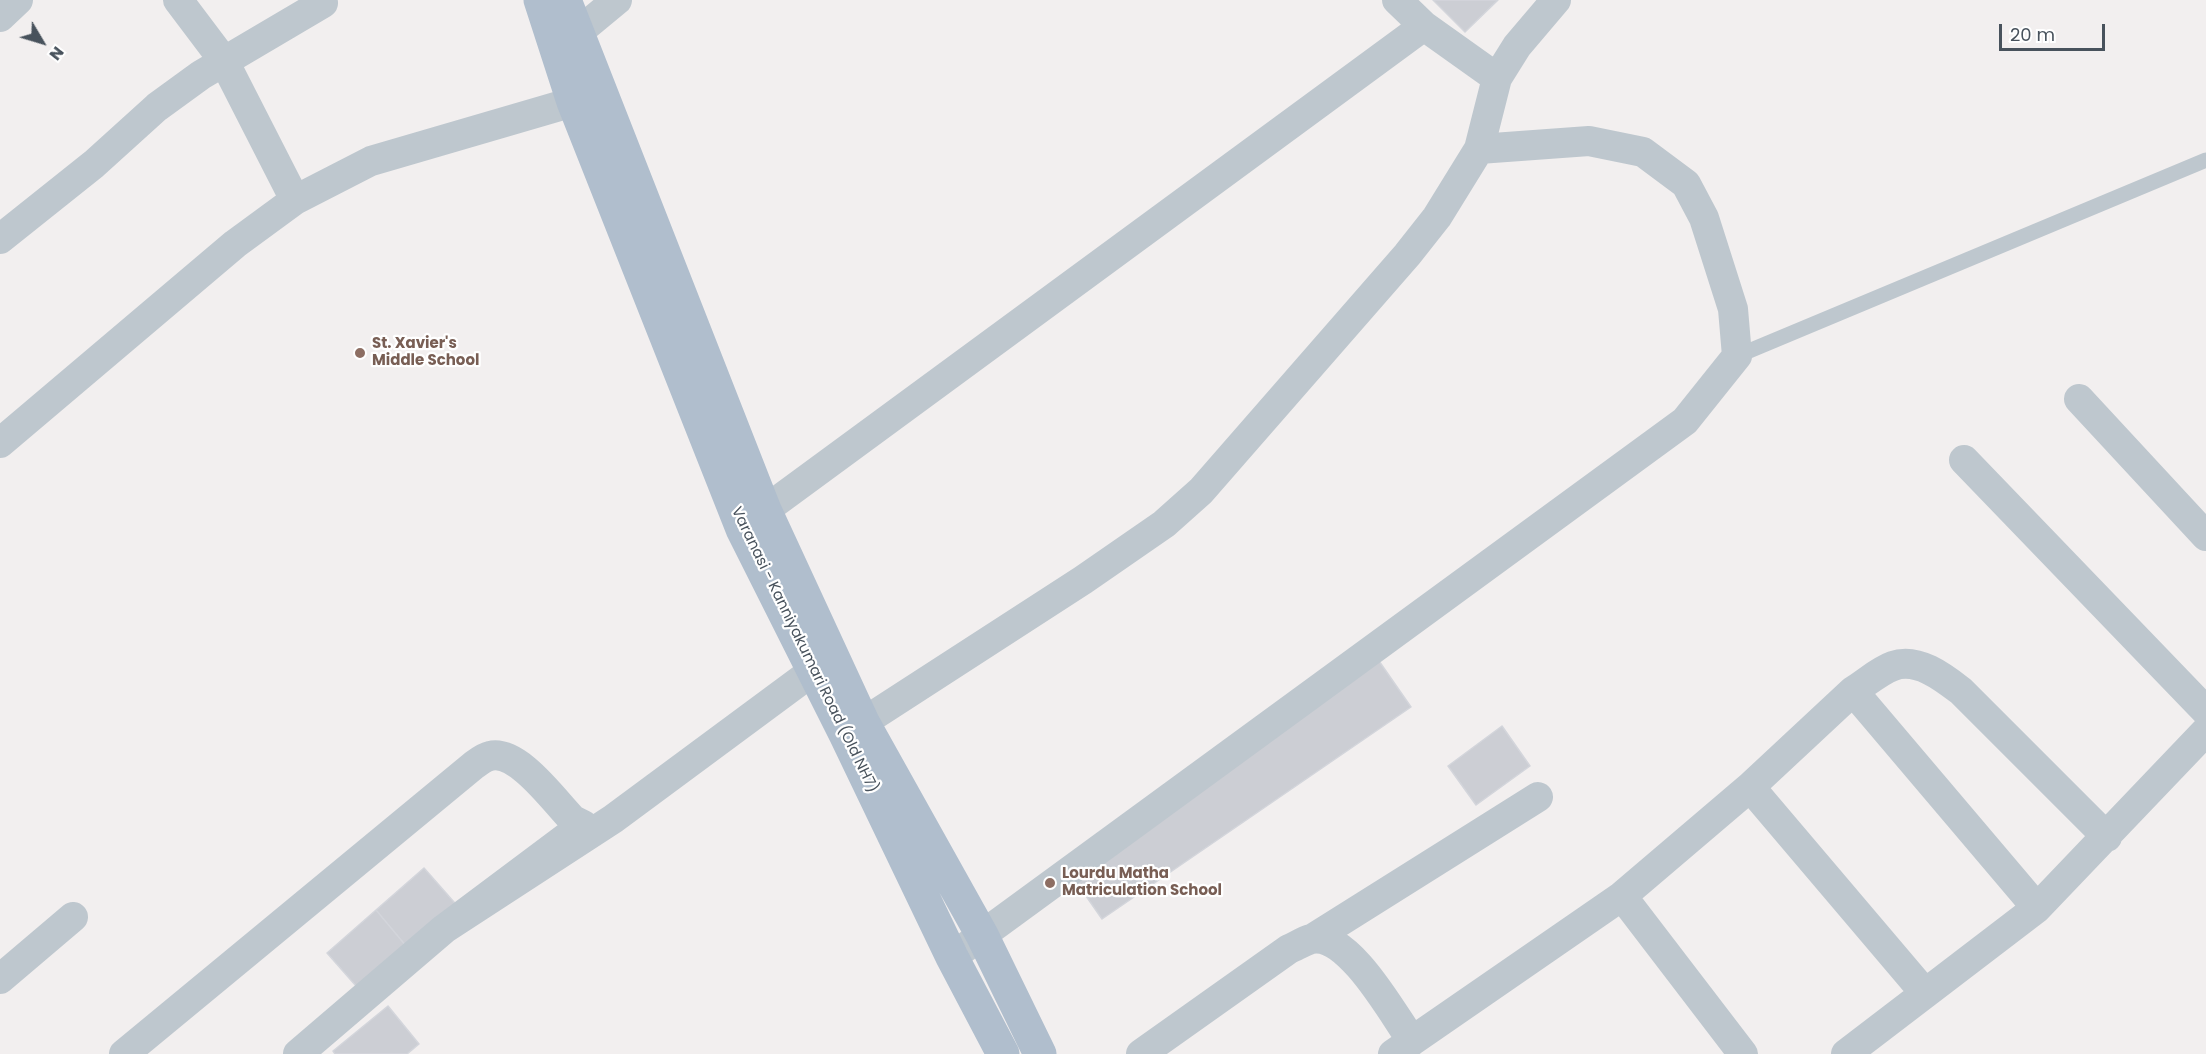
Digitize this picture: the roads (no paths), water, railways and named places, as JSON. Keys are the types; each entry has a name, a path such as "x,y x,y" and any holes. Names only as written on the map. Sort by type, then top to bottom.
{"main road":[{"name":"Varanasi - Kanniyakumari Road (Old NH7)","path":"540,0 567,42 573,102 742,529 813,671 854,728 952,957 1004,1054"},
{"path":"565,0 567,42 765,510 854,728 982,935 1040,1054"}],"street":[{"path":"0,17 18,0"},
{"path":"178,0 224,62 296,200"},
{"path":"567,42 617,0"},
{"path":"1397,0 1424,26 1497,78"},
{"path":"854,728 1083,580 1164,524 1201,491 1407,255 1437,217 1479,150 1497,78 1517,46 1556,0"},
{"path":"0,239 94,164 157,107 224,62 323,3"},
{"path":"765,510 1424,26"},
{"path":"0,443 235,244 296,200 371,161 573,102"},
{"path":"952,957 1685,421 1737,356 1733,309 1704,218 1686,184 1643,152 1588,141 1479,150"},
{"path":"2079,399 2206,536"},
{"path":"1964,460 2206,711"},
{"path":"1312,939 1336,943 1352,956 1402,1047 1622,896 1750,787 1853,691 1894,665 1914,666 1936,672 1961,691 2107,837"},
{"path":"444,929 613,819 813,671"},
{"path":"1853,691 2037,908"},
{"path":"1846,1054 1924,992 2037,908 2206,731"},
{"path":"124,1054 474,765 491,755 510,758 525,769 573,820 583,825 444,929 298,1054"},
{"path":"1750,787 1924,992"},
{"path":"1141,1054 1289,949 1312,939 1538,797"},
{"path":"1622,896 1743,1054"},
{"path":"0,979 73,917"}],"lane":[{"path":"1737,356 2206,160"}],"place":[{"name":"St. Xavier's Middle School","path":"360,353"},
{"name":"Lourdu Matha Matriculation School","path":"1050,883"}]}
